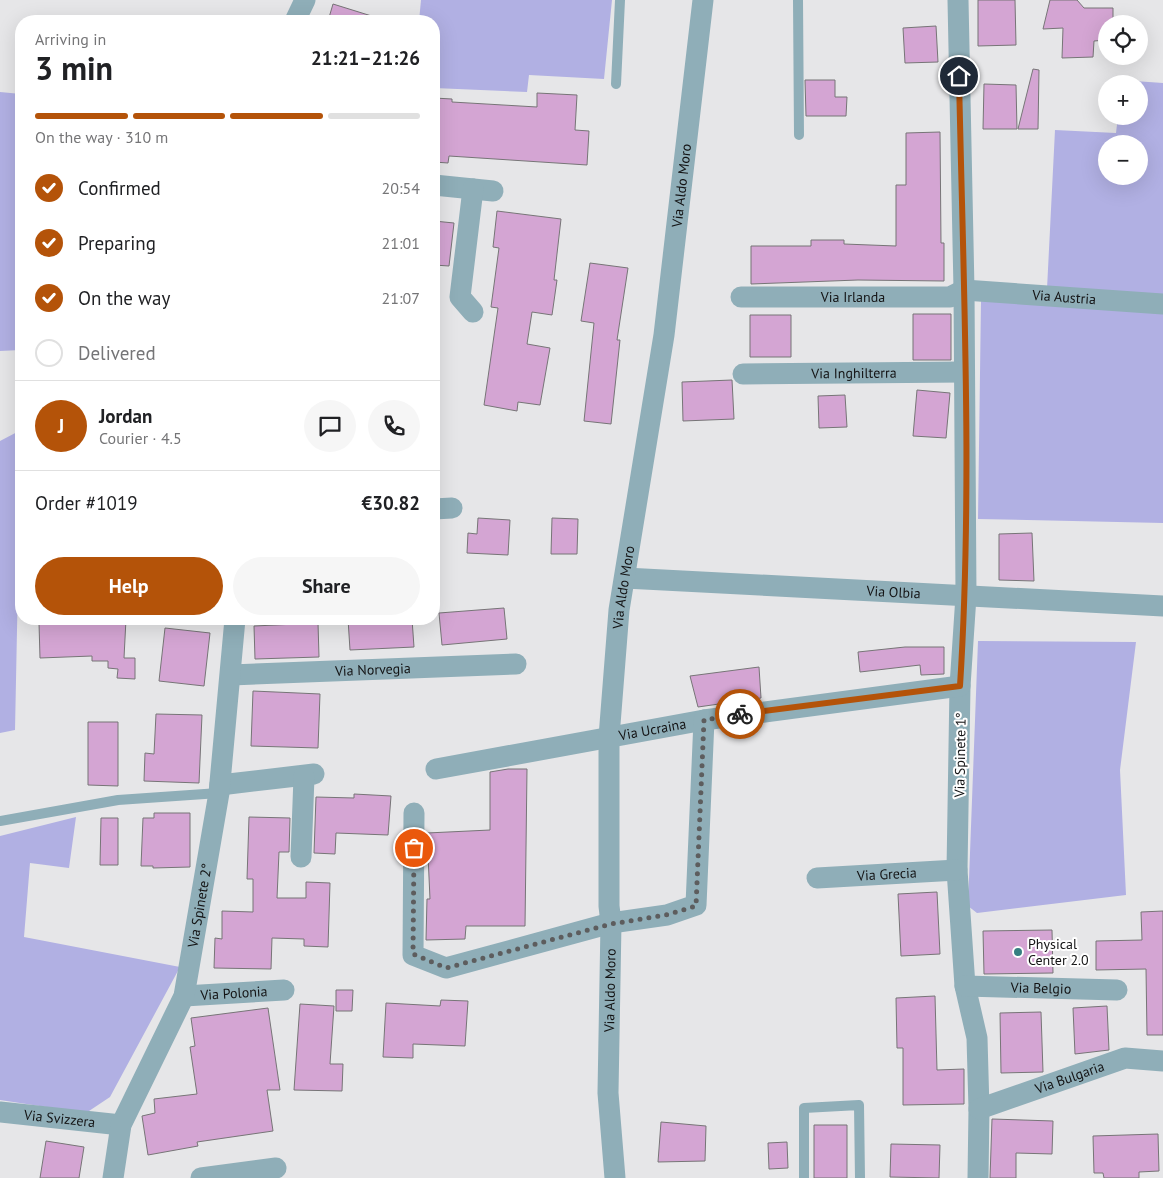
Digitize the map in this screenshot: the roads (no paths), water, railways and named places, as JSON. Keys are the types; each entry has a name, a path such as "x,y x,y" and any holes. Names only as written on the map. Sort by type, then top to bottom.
{"street":[{"path":"298,15 305,0"},
{"name":"Via Aldo Moro","path":"615,1178 608,1093 611,924 609,906 609,737 619,610 664,335 703,0"},
{"name":"Via Spinete 1°","path":"958,0 964,290 966,596 960,686 957,870 965,986 977,1038 980,1110 978,1178"},
{"path":"440,186 483,190 460,298 473,312"},
{"name":"Via Irlanda","path":"742,297 950,297 964,290"},
{"name":"Via Austria","path":"964,290 1163,304"},
{"name":"Via Inghilterra","path":"743,374 964,372"},
{"name":"Via Olbia","path":"625,578 1163,606"},
{"name":"Via Spinete 2°","path":"113,1178 120,1125 184,996 220,789 235,625"},
{"name":"Via Norvegia","path":"231,674 516,664"},
{"name":"Via Ucraina","path":"436,770 704,720 960,686"},
{"path":"414,813 413,954 446,968 611,924 666,915 696,906 704,720"},
{"path":"220,789 309,775 300,857"},
{"name":"Via Grecia","path":"817,878 957,870"},
{"name":"Via Belgio","path":"965,986 1117,990"},
{"name":"Via Polonia","path":"184,996 284,990"},
{"name":"Via Bulgaria","path":"980,1110 1125,1058 1163,1061"},
{"name":"Via Svizzera","path":"0,1112 120,1125"},
{"path":"201,1178 276,1168"}],"lane":[{"path":"616,84 620,0"},
{"path":"798,0 799,136"},
{"path":"0,821 118,800 220,789"},
{"path":"804,1178 804,1108 860,1105 860,1178"}],"place":[{"name":"Physical Center 2.0","path":"1018,952"}]}
